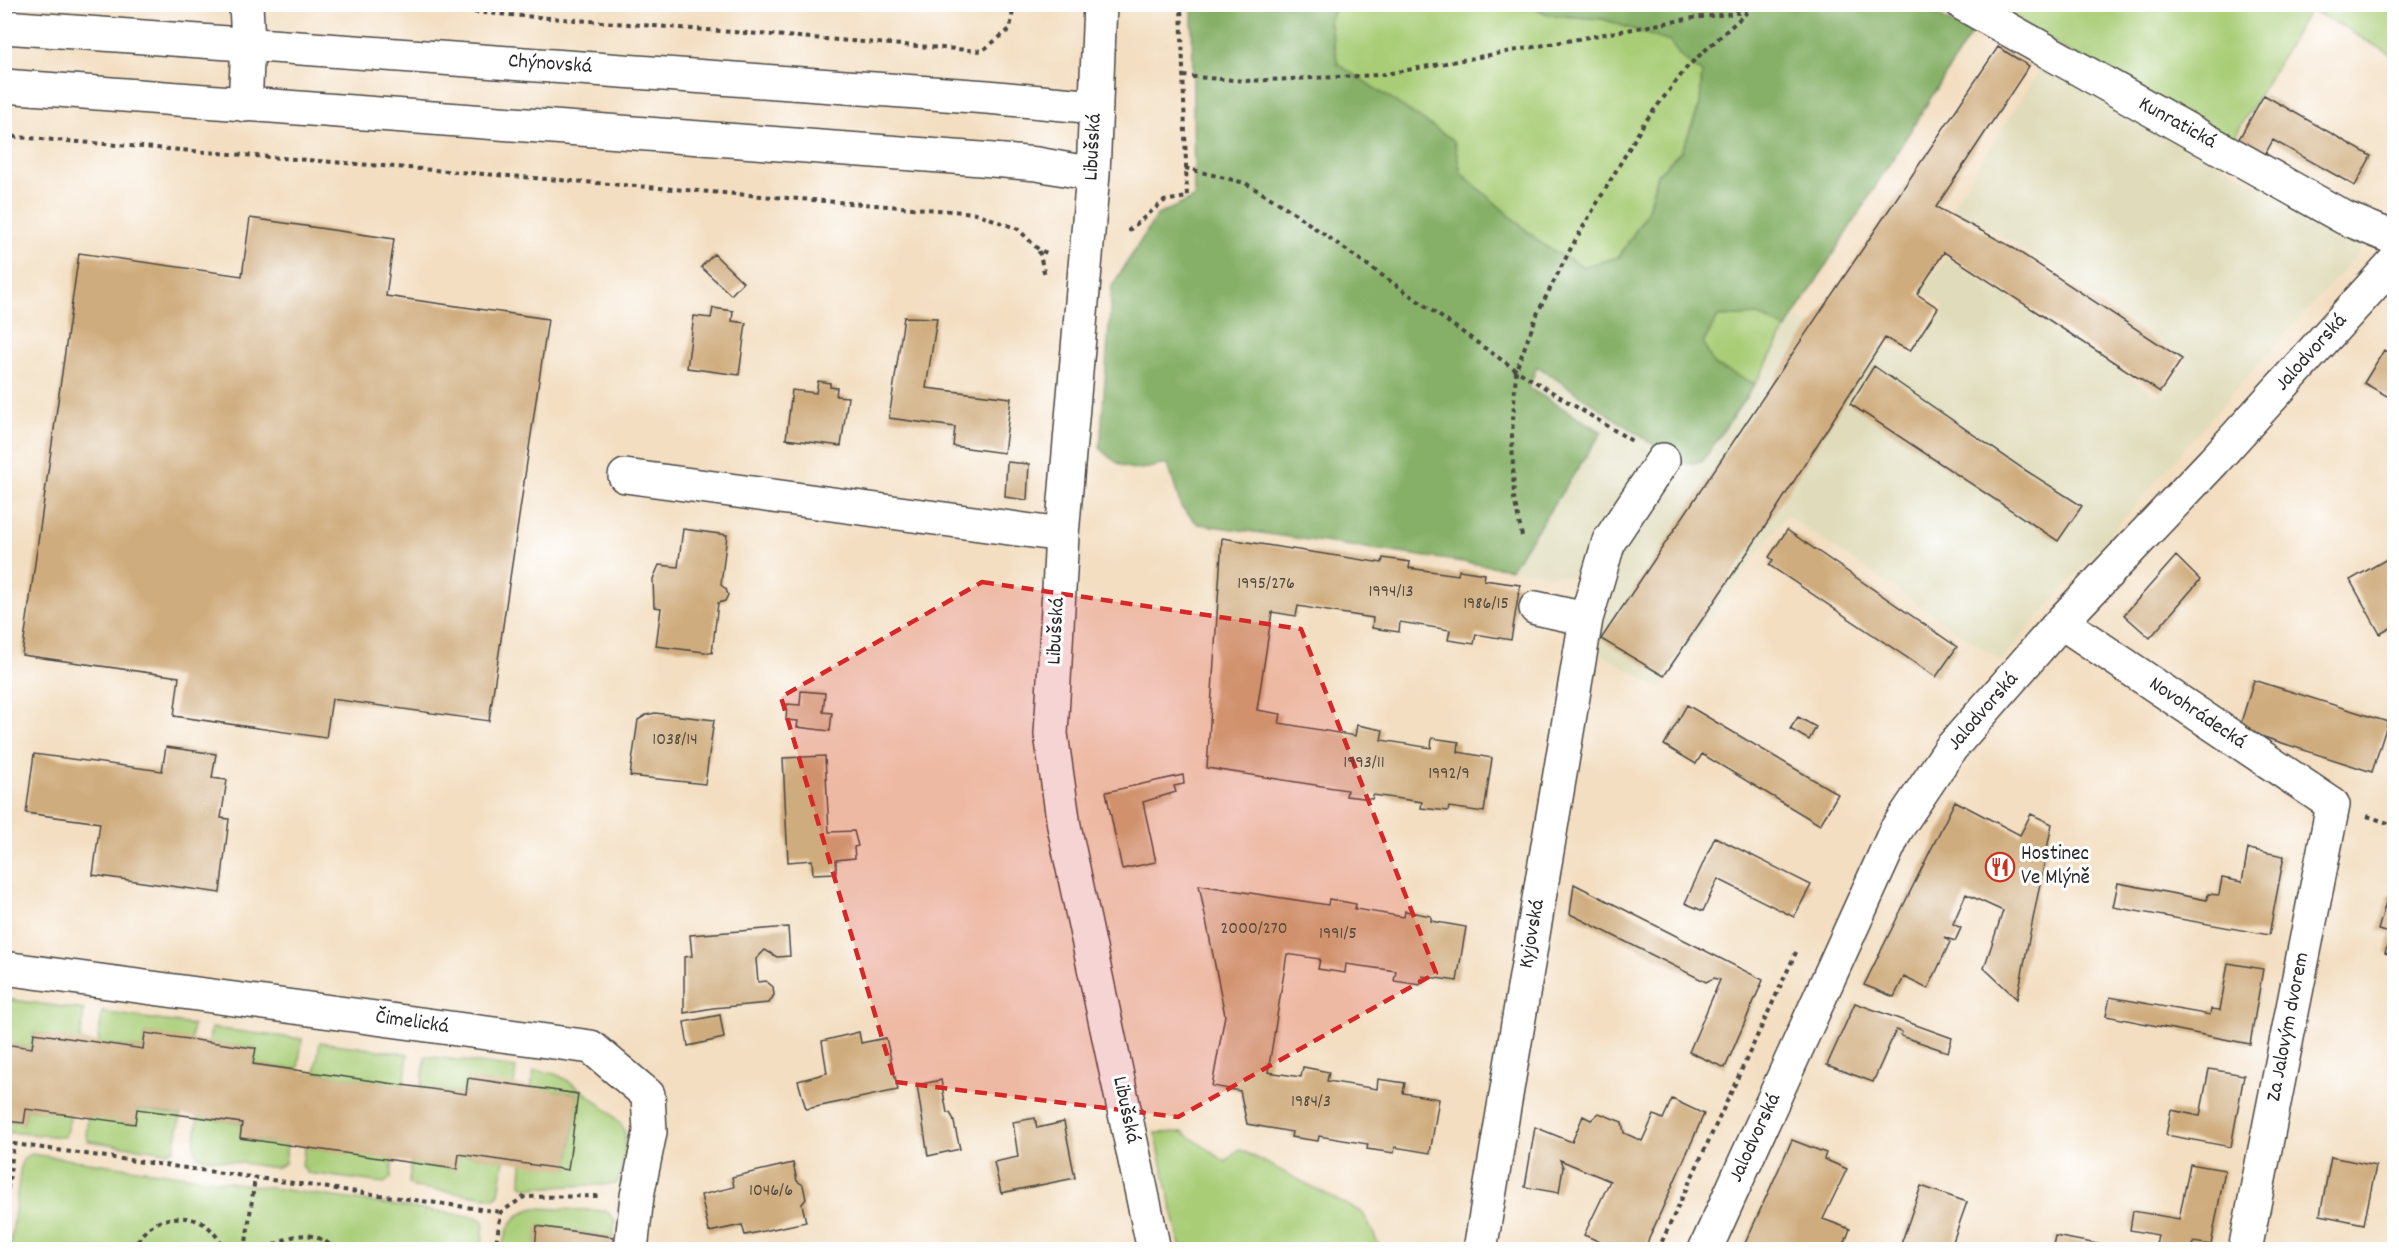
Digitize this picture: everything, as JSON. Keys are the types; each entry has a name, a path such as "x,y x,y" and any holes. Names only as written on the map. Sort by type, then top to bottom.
{"street":[{"path":"245,105 248,43 246,4"},
{"name":"Libušská","path":"1100,4 1093,174 1062,535 1051,734 1064,826 1155,1250"},
{"name":"Kunratická","path":"1963,4 2345,218 2394,238"},
{"name":"Chýnovská","path":"4,27 248,43 1096,107"},
{"path":"4,86 993,160 1037,164 1093,174"},
{"name":"Jalodvorská","path":"1705,1250 1896,830 1951,748 2061,622 2214,461 2394,262"},
{"name":"Kyjovská","path":"1480,1250 1586,619 1609,541 1663,460"},
{"path":"625,476 1062,535"},
{"path":"1536,608 1586,619"},
{"name":"Novohrádecká","path":"2061,622 2333,806"},
{"name":"Za Jalovým dvorem","path":"2245,1250 2333,806"},
{"name":"Čimelická","path":"4,968 591,1047 648,1095 650,1132 637,1196 631,1250"}],"path":[{"path":"366,4 982,51 1010,29 1014,4"},
{"path":"1522,536 1514,498 1512,436 1516,370 1538,312 1572,246 1644,123 1688,66 1756,4"},
{"path":"1183,76 1246,81 1380,75 1693,18 1748,12"},
{"path":"1185,168 1245,183 1284,206 1516,370 1663,460"},
{"path":"4,1145 14,1144 501,1212 524,1197 637,1196"},
{"path":"4,1216 14,1144"},
{"path":"245,1250 255,1178"},
{"path":"495,1250 501,1212"},
{"path":"135,1250 137,1238 157,1221 183,1217 207,1226 227,1250"},
{"path":"267,1250 291,1235 309,1234 330,1243 336,1250"}],"highlighted area":[{"path":"982,582 1301,629 1436,973 1178,1117 895,1082 781,697"}],"shaded area":[{"path":"2043,65 2363,242 2357,255 2234,391 2001,661 1786,515 1660,689 1567,632 1577,578 1511,569 1602,433 1528,388 1537,366 1682,464 1702,462 1755,384 1794,316 1869,362 1881,345 1912,356 1944,307 1922,291 1946,256 2159,397 2187,361 2012,242 1951,208"}],"green space":[{"path":"1336,4 1529,5 1549,15 1603,19 1670,42 1681,57 1702,73 1700,105 1682,150 1657,175 1647,213 1619,257 1583,267 1543,245 1460,173 1454,141 1338,64 1329,21"},
{"path":"1192,5 1336,5 1329,21 1338,64 1454,141 1461,173 1543,245 1583,267 1619,257 1647,213 1657,175 1682,150 1700,105 1702,73 1681,57 1670,42 1603,19 1549,15 1529,5 1921,5 1971,34 1786,329 1758,315 1718,317 1703,343 1714,365 1755,384 1702,462 1682,464 1537,366 1529,388 1602,432 1511,569 1198,524 1181,507 1168,464 1139,469 1131,468 1117,462 1100,448 1112,286 1157,215 1194,198"},
{"path":"1984,5 2394,5 2394,56 2310,9 2232,141"},
{"path":"1758,315 1786,329 1755,384 1714,365 1703,343 1718,317"},
{"path":"5,999 84,1010 80,1041 34,1033 32,1048 5,1044"},
{"path":"102,1012 193,1025 191,1041 145,1033 143,1049 98,1043"},
{"path":"211,1028 302,1039 298,1070 253,1064 255,1048 209,1043"},
{"path":"320,1042 408,1054 404,1086 315,1073"},
{"path":"426,1056 516,1068 514,1086 468,1079 466,1094 421,1088"},
{"path":"534,1071 552,1073 564,1079 594,1099 620,1124 624,1130 625,1150 623,1165 616,1184 527,1188 521,1184 522,1162 568,1169 578,1094 531,1088"},
{"path":"26,1109 71,1114 65,1137 5,1132 5,1121 24,1123"},
{"path":"137,1109 181,1115 174,1149 167,1152 89,1141 86,1137 88,1116 134,1124"},
{"path":"198,1117 242,1123 241,1139 287,1144 285,1163 276,1168 199,1157 194,1147"},
{"path":"1183,1132 1226,1162 1239,1149 1363,1213 1381,1249 1181,1249 1155,1133"},
{"path":"305,1147 393,1159 391,1178 384,1183 307,1173 302,1165"},
{"path":"31,1154 476,1217 484,1221 482,1249 10,1249 21,1164 25,1157"},
{"path":"459,1154 504,1160 499,1194 495,1198 414,1187 409,1183 411,1162 455,1169"},
{"path":"536,1208 606,1211 615,1220 613,1237 538,1226 535,1249 502,1250 505,1235 516,1217"}],"building":[{"path":"1998,47 2029,66 1936,207 2010,246 2182,359 2160,392 1944,252 1917,294 1938,308 1910,351 1885,338 1770,519 1664,676 1601,639"},
{"path":"2264,95 2371,156 2355,186 2273,140 2262,160 2236,144"},
{"path":"250,218 394,239 386,296 548,319 489,721 332,699 326,738 174,716 179,677 22,655 79,253 242,276"},
{"path":"714,254 743,282 731,295 701,267"},
{"path":"713,308 733,311 732,321 746,323 739,375 687,368 694,316 711,318"},
{"path":"904,317 937,318 926,388 1011,398 1004,453 953,446 955,427 889,418"},
{"path":"2384,350 2394,357 2394,400 2364,383"},
{"path":"1874,366 2022,468 2082,506 2058,541 1850,404"},
{"path":"818,381 830,383 830,387 837,388 836,396 848,397 841,446 786,439 792,390 816,393"},
{"path":"1007,462 1029,464 1027,500 1005,497"},
{"path":"683,529 727,535 721,585 726,589 728,595 725,601 718,603 712,653 656,646 661,608 654,607 653,579 659,565 678,567"},
{"path":"1787,530 1957,647 1936,677 1769,565 1773,560 1769,557"},
{"path":"1222,538 1382,563 1383,558 1410,562 1409,568 1458,575 1459,570 1485,574 1484,580 1520,585 1511,640 1476,634 1474,644 1448,640 1450,630 1400,622 1399,632 1372,628 1373,618 1298,606 1296,616 1272,612 1257,710 1281,714 1279,723 1355,736 1357,725 1383,730 1381,740 1431,748 1432,738 1459,742 1458,752 1492,758 1484,812 1449,807 1448,811 1421,808 1422,802 1373,795 1372,799 1346,796 1347,790 1207,768"},
{"path":"2394,555 2394,626 2380,634 2350,580"},
{"path":"2176,556 2200,580 2150,638 2124,615"},
{"path":"2254,680 2388,722 2372,772 2239,729"},
{"path":"801,691 825,693 823,712 832,713 830,731 797,727 798,721 786,720 787,704 800,705"},
{"path":"1687,705 1838,794 1820,825 1702,754 1696,764 1664,745"},
{"path":"655,713 714,720 705,784 630,776 638,720"},
{"path":"1798,717 1816,727 1809,740 1790,729"},
{"path":"166,747 216,754 212,778 227,780 221,818 229,819 220,893 93,875 100,823 26,813 34,754 162,771"},
{"path":"825,756 829,832 854,831 858,846 854,847 855,858 836,860 836,873 813,874 812,860 788,862 783,758"},
{"path":"1183,775 1184,784 1174,786 1176,792 1143,802 1156,862 1122,869 1106,792"},
{"path":"1955,801 2020,835 2031,814 2052,824 2017,999 1984,968 2003,911 1966,894 1953,924 1961,928 1955,941 1944,937 1950,942 1928,989 1904,977 1894,997 1864,985"},
{"path":"1715,837 1811,885 1794,917 1718,879 1703,911 1685,903"},
{"path":"2248,849 2284,856 2269,935 2113,907 2118,883 2207,900 2208,894 2219,895 2222,878 2242,882"},
{"path":"1574,884 1763,980 1725,1068 1689,1052 1720,980 1714,978 1706,982 1570,914"},
{"path":"1199,885 1328,905 1329,899 1356,904 1355,909 1404,917 1405,911 1431,916 1431,921 1466,927 1457,981 1422,976 1420,985 1394,981 1396,971 1346,964 1345,973 1318,969 1320,959 1287,954 1268,1072 1301,1077 1303,1067 1329,1072 1327,1081 1377,1089 1378,1079 1405,1083 1403,1093 1439,1099 1430,1153 1395,1147 1394,1153 1367,1149 1368,1144 1319,1136 1318,1141 1291,1137 1292,1132 1247,1124 1240,1091 1212,1086 1225,1015"},
{"path":"2388,895 2394,897 2394,956 2385,953 2391,933 2378,930"},
{"path":"788,927 790,956 777,957 765,950 756,959 758,982 766,981 773,987 774,995 769,1003 684,1013 684,957 692,956 690,935"},
{"path":"2228,963 2263,969 2250,1044 2106,1016 2110,997 2210,1015 2211,1009 2220,1010"},
{"path":"1855,1003 1952,1038 1948,1052 1901,1036 1902,1032 1896,1030 1873,1082 1827,1065"},
{"path":"720,1015 724,1038 688,1046 684,1022"},
{"path":"859,1032 861,1043 886,1038 898,1090 806,1109 798,1081 827,1073 822,1041"},
{"path":"34,1033 143,1049 145,1033 256,1048 253,1064 466,1094 468,1078 578,1094 568,1170 459,1154 457,1169 455,1169 240,1138 242,1123 137,1109 135,1124 26,1109 24,1123 4,1121 4,1044 32,1048"},
{"path":"2209,1069 2244,1075 2231,1147 2166,1135 2171,1110 2200,1116"},
{"path":"941,1080 947,1113 950,1113 953,1118 960,1149 928,1156 917,1085"},
{"path":"1672,1099 1704,1114 1644,1250 1619,1250 1584,1235 1610,1181 1560,1160 1563,1167 1559,1193 1525,1187 1535,1127 1572,1142 1583,1116 1591,1120 1599,1113 1622,1122 1624,1133 1642,1141 1654,1115 1663,1119"},
{"path":"1035,1118 1037,1128 1064,1122 1075,1178 1001,1193 994,1162 1018,1157 1013,1122"},
{"path":"1792,1140 1826,1153 1824,1159 1847,1169 1823,1219 1850,1229 1842,1250 1742,1250"},
{"path":"2331,1157 2376,1166 2364,1224 2320,1215"},
{"path":"793,1163 797,1181 803,1185 806,1199 802,1204 806,1222 745,1235 742,1225 709,1232 701,1195 734,1187 732,1177"},
{"path":"2190,1164 2225,1170 2211,1245 2194,1242 2192,1250 2155,1250 2158,1235 2130,1230 2133,1211 2179,1219"},
{"path":"1921,1186 1967,1202 1950,1250 1899,1250"},
{"path":"537,1226 613,1237 613,1239 610,1250 535,1250"},
{"path":"2055,1236 2119,1248 2119,1250 2052,1250"}],"place":[{"name":"Hostinec Ve Mlýně","path":"2000,867"}]}
